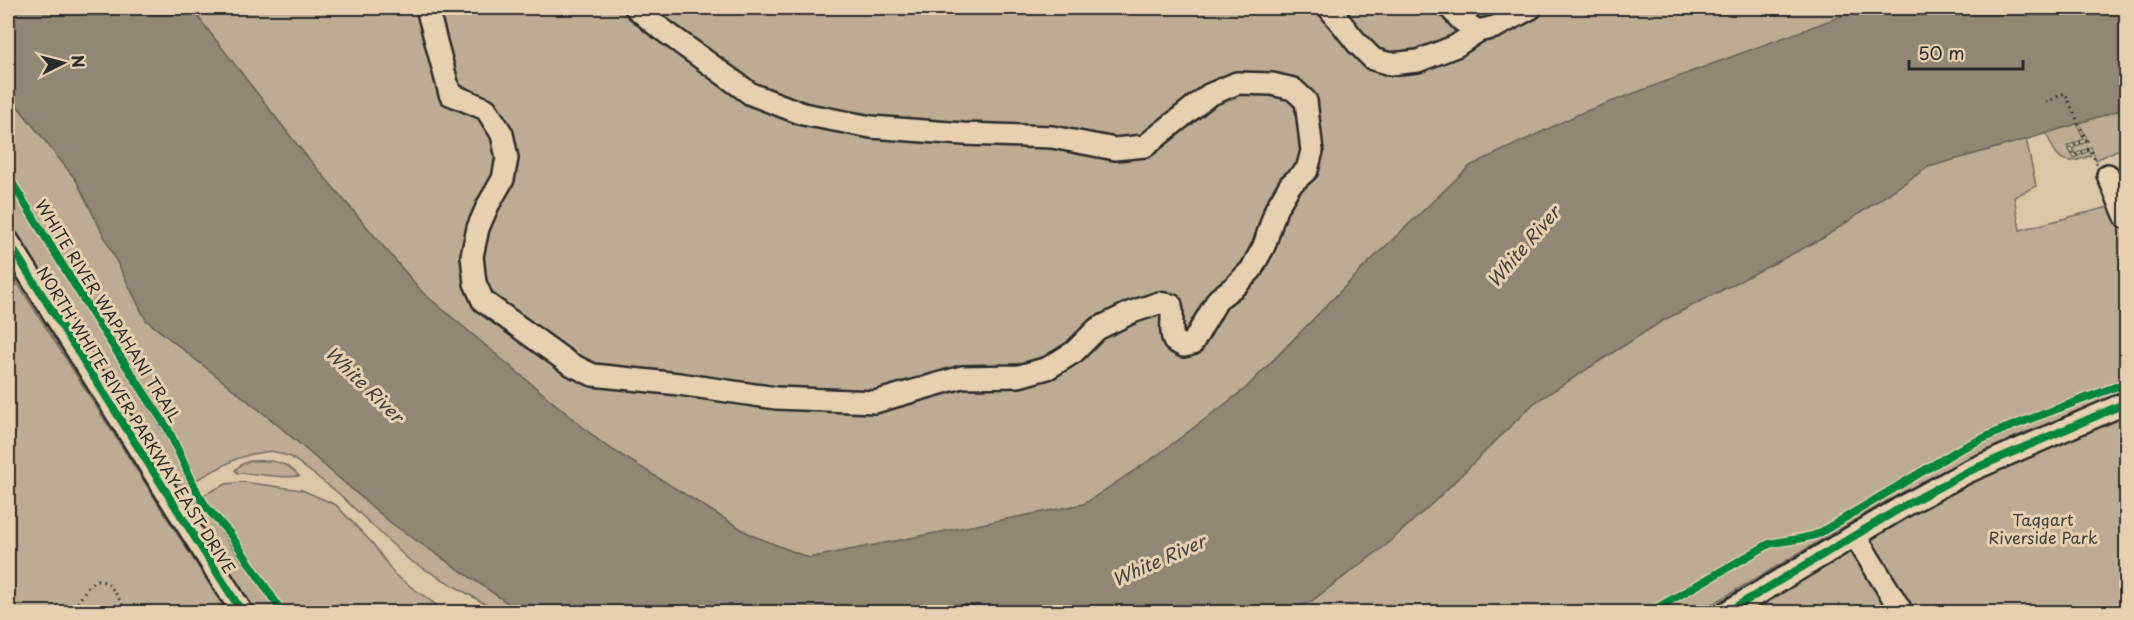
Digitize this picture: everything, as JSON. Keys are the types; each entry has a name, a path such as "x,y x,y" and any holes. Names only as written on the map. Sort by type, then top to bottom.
{"street":[{"path":"427,8 450,94 486,109 502,134 507,158 503,179 478,228 472,256 475,283 483,301 570,364 593,375 776,398 875,402 962,377 1019,376 1048,369 1074,352 1098,329 1132,312 1159,303 1171,305 1173,316 1170,333 1174,341 1184,346 1192,344 1218,299 1251,270 1264,246 1276,209 1290,185 1307,170 1312,151 1306,100 1293,89 1272,84 1238,83 1209,95 1145,146 1115,149 1052,137 963,134 871,127 804,114 751,94 636,8"},
{"path":"1329,8 1373,59 1390,64 1418,61 1456,46 1463,19 1495,27 1531,8"},
{"path":"2103,172 2127,218"},
{"name":"NORTH WHITE RIVER PARKWAY EAST DRIVE","path":"8,241 242,612"},
{"path":"1727,612 1923,495 1980,465 2127,403"},
{"path":"1855,536 1902,612"}],"path":[{"path":"2046,102 2065,93 2086,140 2070,147 2074,156 2090,149 2103,172"},
{"path":"70,612 76,607 91,583 97,580 105,582 112,588 126,612"}],"green space":[{"path":"191,8 1866,8 1690,72 1369,262 1245,389 1159,454 1084,504 809,558 751,535 603,444 423,293 298,146"},
{"path":"8,94 76,180 146,320 272,420 391,523 521,612 499,612 409,560 337,492 291,457 272,451 252,454 236,459 196,480 177,439 135,376 8,170"},
{"path":"2126,108 2126,146 2096,160 2091,147 2075,154 2073,148 2088,141 2079,123"},
{"path":"2077,124 2084,139 2067,146 2074,158 2089,151 2091,155 2067,161 2057,155 2046,133"},
{"path":"2026,139 2036,186 2014,197 2020,230 2112,206 2118,210 2126,230 2126,379 1967,442 1897,481 1812,534 1777,538 1763,543 1644,612 1286,612 1310,602 1385,546 1437,499 1534,403 1662,321 1823,238 1928,167"},
{"path":"8,182 82,305 172,445 189,484 183,485 171,481 8,223"},
{"path":"8,268 227,612 8,612"},
{"path":"2126,386 2126,392 2017,436 1943,471 1882,504 1699,612 1656,612 1760,552 1782,543 1819,538 1955,455"},
{"name":"Taggart Riverside Park","path":"2126,408 2126,612 1728,612 2014,450"},
{"path":"250,461 277,462 299,476 238,473 235,470"},
{"path":"243,482 302,490 336,505 373,544 395,575 446,612 287,612 232,530 203,495 226,484"},
{"path":"198,499 278,612 254,612 195,518 194,508"}],"water":[{"name":"White River","path":"8,8 191,8 298,146 423,293 603,444 751,535 809,558 1084,504 1159,454 1245,389 1369,262 1470,166 1581,113 1844,15 1866,8 2126,8 2126,108 2035,137 1928,167 1823,238 1662,321 1534,403 1437,499 1385,546 1310,602 1286,612 521,612 391,523 272,420 146,320 76,180 8,94"}],"cycle path":[{"name":"WHITE RIVER WAPAHANI TRAIL","path":"8,176 98,323 168,429 198,494 230,534 282,612"},
{"path":"8,241 242,612"},
{"path":"1650,612 1769,544 1818,534 1960,449 2004,429 2126,383"},
{"path":"1727,612 1904,506 1967,472 2126,403"}]}
